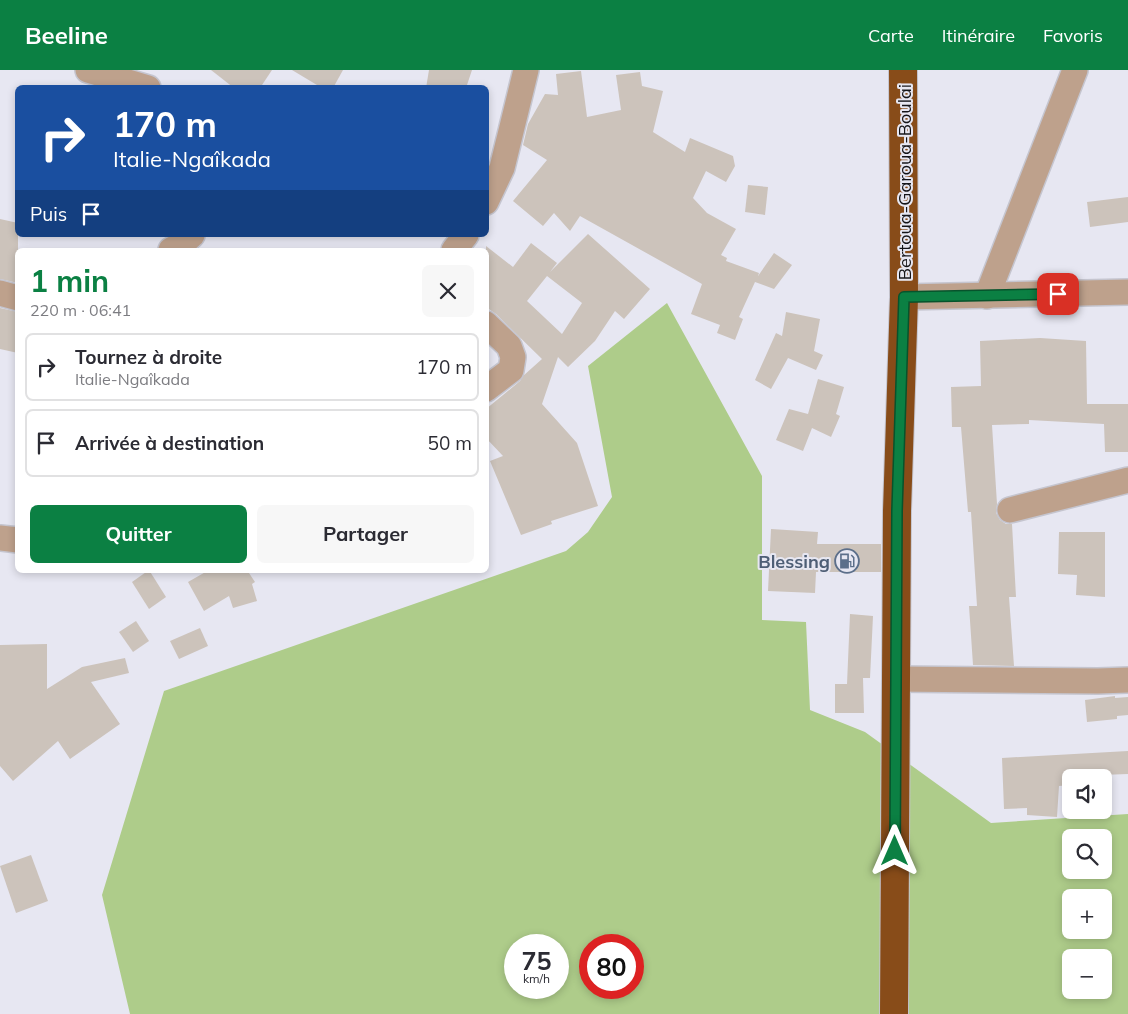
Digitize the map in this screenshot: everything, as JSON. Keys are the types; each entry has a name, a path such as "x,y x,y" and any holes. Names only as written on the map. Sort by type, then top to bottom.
{"highway":[{"name":"Bertoua-Garoua-Boulai","path":"894,1014 897,511 904,297 904,70"}],"street":[{"path":"88,70 138,85"},
{"path":"489,188 494,166 526,70"},
{"path":"987,296 1075,70"},
{"path":"175,248 190,237"},
{"path":"456,248 464,237"},
{"path":"904,297 1128,292"},
{"path":"0,293 15,297"},
{"path":"489,327 508,346 513,357 511,370 489,387"},
{"path":"1010,510 1128,480"},
{"path":"0,538 15,540"},
{"path":"896,678 1128,680"}],"green space":[{"path":"667,303 762,476 762,620 806,622 810,710 865,732 991,823 1062,818 1112,819 1112,815 1128,814 1128,1014 130,1014 102,895 164,691 566,551 588,532 612,497 588,366"}],"building":[{"path":"211,70 272,70 262,85 230,85"},
{"path":"292,70 343,70 335,85 317,85"},
{"path":"429,70 472,70 467,85 426,85"},
{"path":"581,71 587,117 621,110 616,75 640,72 642,86 663,91 653,132 685,152 690,138 733,156 735,166 726,182 706,171 693,198 707,213 736,229 721,255 727,258 726,261 759,273 758,276 774,253 792,265 774,289 755,282 739,317 743,319 735,340 717,333 720,325 691,314 702,284 580,216 570,231 554,213 543,226 513,201 547,160 523,145 528,124 545,94 558,95 556,74"},
{"path":"748,185 768,187 765,215 745,212"},
{"path":"1128,197 1128,222 1090,227 1087,202"},
{"path":"0,219 15,222 15,237 18,237 18,248 15,248 15,282 0,279"},
{"path":"588,234 650,289 624,319 615,311 595,341 568,367 558,357 542,404 577,443 598,506 551,521 552,524 521,535 490,461 503,456 489,441 489,407 520,381 542,359 489,309 489,248 513,267 531,243 557,263 550,272","holes":["547,276 582,303 562,334 527,301"]},
{"path":"0,308 15,311 15,352 0,349"},
{"path":"786,312 820,319 814,351 823,355 816,370 788,358 771,389 755,380 776,333 782,336"},
{"path":"1040,338 1086,341 1087,404 1128,404 1128,452 1105,452 1104,424 1029,420 1029,424 992,425 996,513 1000,520 1006,524 1012,524 1016,597 1009,597 1014,666 973,665 969,606 977,606 971,512 968,512 961,427 952,427 951,387 981,386 980,341"},
{"path":"818,379 844,387 836,414 840,416 831,437 812,428 803,451 776,440 789,409 808,414"},
{"path":"771,529 818,532 817,544 881,544 881,572 816,572 815,593 768,591"},
{"path":"1059,532 1105,532 1105,597 1076,595 1077,575 1058,574"},
{"path":"145,573 151,573 166,597 149,609 132,582"},
{"path":"204,573 249,573 255,582 252,584 257,601 233,608 229,596 204,611 188,582"},
{"path":"850,614 873,616 870,678 863,678 864,713 835,713 835,684 847,684"},
{"path":"136,621 149,641 133,652 119,632"},
{"path":"200,628 208,646 179,659 170,641"},
{"path":"47,644 47,689 82,667 125,658 129,673 91,682 120,724 70,759 58,741 13,781 0,766 0,645"},
{"path":"1115,696 1115,698 1128,697 1128,715 1117,716 1117,719 1087,722 1085,700"},
{"path":"1128,751 1128,774 1112,775 1112,769 1062,769 1062,786 1059,786 1057,817 1027,815 1027,808 1004,809 1002,758"},
{"path":"31,855 48,901 16,913 0,866"}],"place":[{"name":"Blessing","path":"847,561"}],"route":[{"path":"895,851 897,511 904,297 1058,294"}]}
